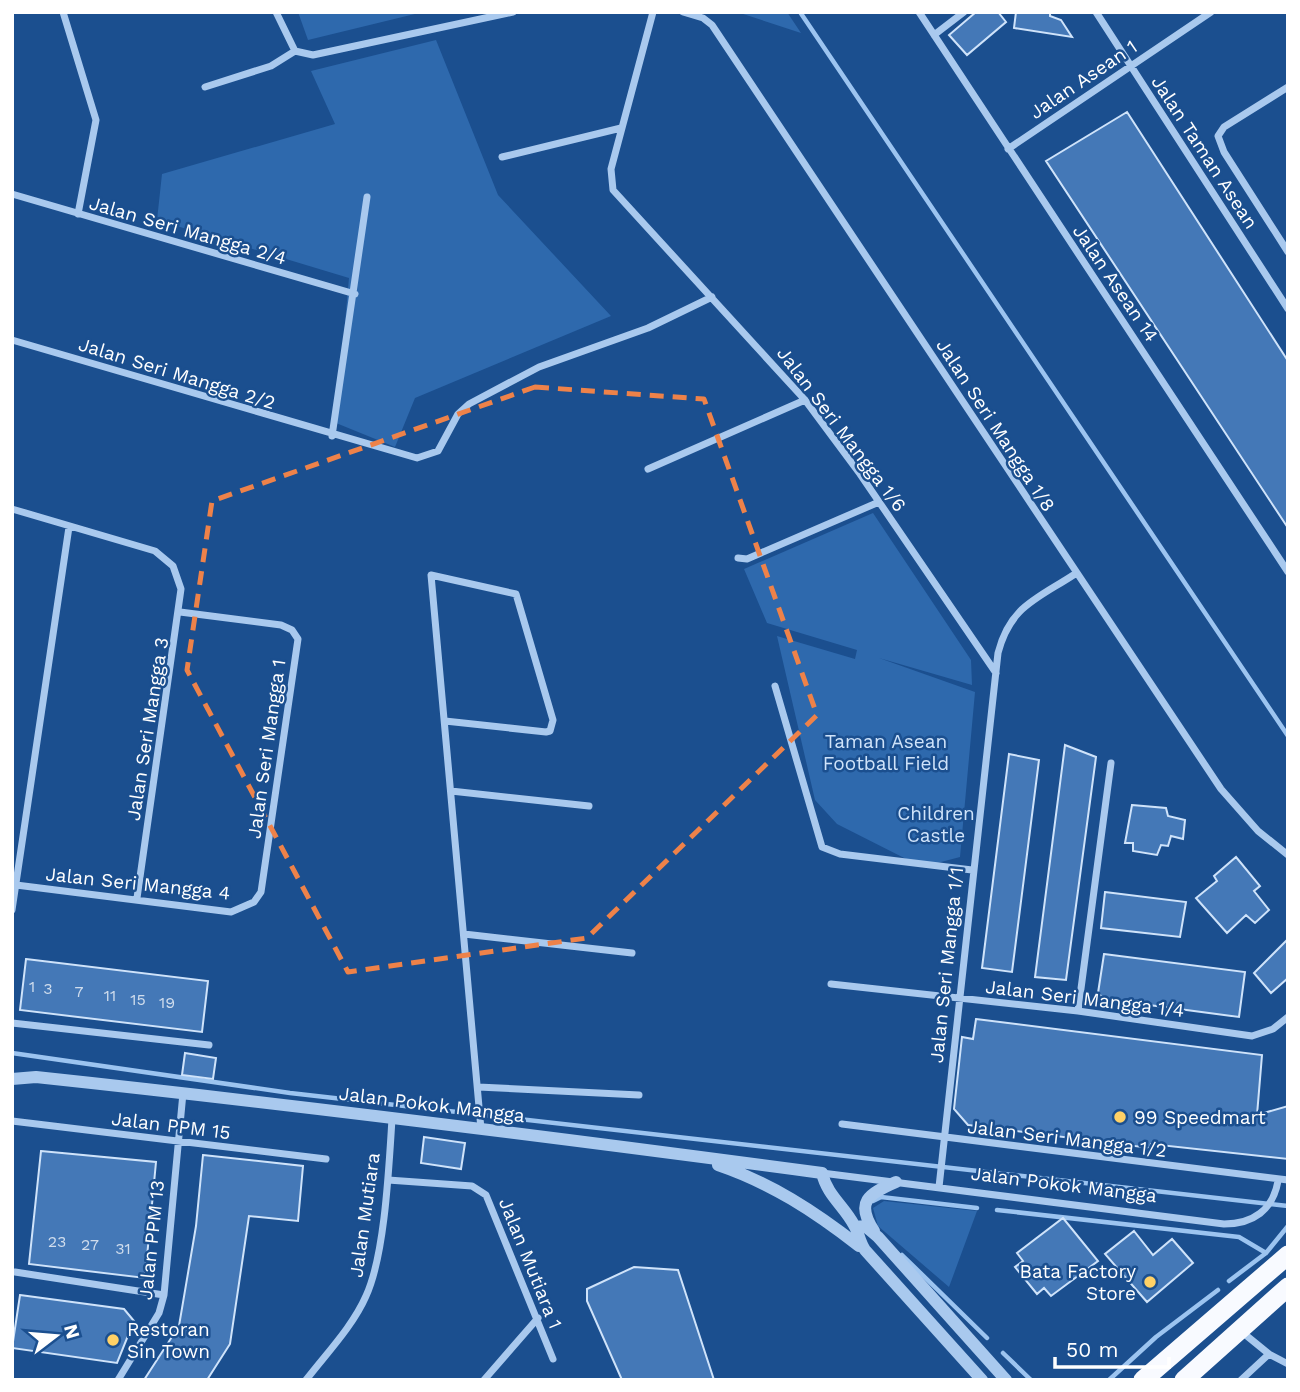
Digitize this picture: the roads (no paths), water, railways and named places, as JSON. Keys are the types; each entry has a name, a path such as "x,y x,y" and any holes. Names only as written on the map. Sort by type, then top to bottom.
{"highway":[{"path":"1143,1380 1288,1255"},
{"path":"1184,1380 1288,1287"}],"street":[{"path":"63,12 96,120 78,215"},
{"path":"276,12 295,51"},
{"path":"205,87 271,66 295,51 313,55 513,12"},
{"path":"502,157 621,128 653,12"},
{"name":"Jalan Seri Mangga 1/8","path":"683,12 703,18 712,25 1075,574 1221,789 1248,822 1288,855"},
{"name":"Jalan Asean 14","path":"919,12 1288,572"},
{"path":"934,35 964,12"},
{"name":"Jalan Taman Asean","path":"1096,12 1288,309"},
{"name":"Jalan Asean 1","path":"1008,149 1211,12"},
{"path":"1288,87 1224,127 1218,136 1224,152 1288,252"},
{"name":"Jalan Seri Mangga 1/6","path":"621,128 611,169 613,190 804,400 879,502 996,673"},
{"name":"Jalan Seri Mangga 2/4","path":"12,194 355,294"},
{"path":"332,436 355,294 367,197"},
{"name":"Jalan Seri Mangga 2/2","path":"12,340 332,436 405,456 428,456 445,442 458,414 469,404 539,368 648,328 712,297"},
{"path":"648,469 804,400"},
{"path":"738,558 747,559 879,502"},
{"path":"12,509 69,527 12,910"},
{"name":"Jalan Seri Mangga 3","path":"69,527 155,551 173,566 181,589 180,612 137,898"},
{"name":"Jalan Seri Mangga 1/1","path":"939,1187 972,870 996,673 1006,625 1025,606 1075,574"},
{"path":"445,721 546,732 550,731 553,720 516,594 431,575 481,1123"},
{"name":"Jalan Seri Mangga 1","path":"180,612 281,625 292,630 298,639 261,892 254,902"},
{"path":"775,686 822,847 840,855 972,870"},
{"path":"1078,1011 1111,763"},
{"path":"451,791 589,806"},
{"name":"Jalan Seri Mangga 4","path":"16,885 137,898 196,909 231,912 254,902"},
{"path":"464,934 632,953"},
{"name":"Jalan Seri Mangga 1/4","path":"831,984 1078,1011 1252,1036 1262,1035 1288,1017"},
{"path":"12,1023 209,1045"},
{"name":"Jalan Pokok Mangga","path":"12,1069 36,1077"},
{"name":"Jalan Pokok Mangga","path":"12,1079 36,1077 392,1119 481,1123 685,1155 1224,1224 1240,1223 1258,1217 1273,1199 1278,1181"},
{"path":"478,1087 639,1095"},
{"name":"Jalan PPM 13","path":"118,1380 159,1313 164,1295 183,1093"},
{"name":"Jalan Mutiara","path":"306,1380 359,1308 369,1289 388,1180 392,1119"},
{"name":"Jalan PPM 15","path":"12,1121 326,1159"},
{"name":"Jalan Seri Mangga 1/2","path":"842,1124 1278,1181 1288,1180"},
{"path":"685,1155 750,1176 788,1195 864,1250"},
{"path":"822,1173 831,1197 856,1227 856,1237 864,1250 982,1380"},
{"name":"Jalan Mutiara 1","path":"388,1180 472,1186 486,1195 553,1359"},
{"path":"878,1237 867,1220 865,1202 880,1189 896,1182"},
{"path":"856,1227 865,1226 878,1237 1006,1380"},
{"path":"15,1272 164,1295"},
{"path":"484,1380 538,1318"},
{"path":"1240,1330 1269,1354 1288,1364"},
{"path":"1241,1380 1269,1354"}],"waterway":[{"path":"800,12 1288,736"},
{"path":"12,1053 290,1093 1288,1206"},
{"path":"873,1201 881,1197 977,1208"},
{"path":"997,1210 1239,1237 1266,1253"},
{"path":"1229,1281 1266,1253 1288,1226"},
{"path":"902,1255 987,1338"},
{"path":"1109,1380 1156,1337 1218,1290"},
{"path":"1003,1353 1031,1380"}],"place":[{"name":"99 Speedmart","path":"1120,1117"},
{"name":"Bata Factory Store","path":"1150,1282"},
{"name":"Restoran Sin Town","path":"113,1340"}],"park label":[{"name":"Taman Asean Football Field","path":"886,752"},
{"name":"Children Castle","path":"936,824"}]}
